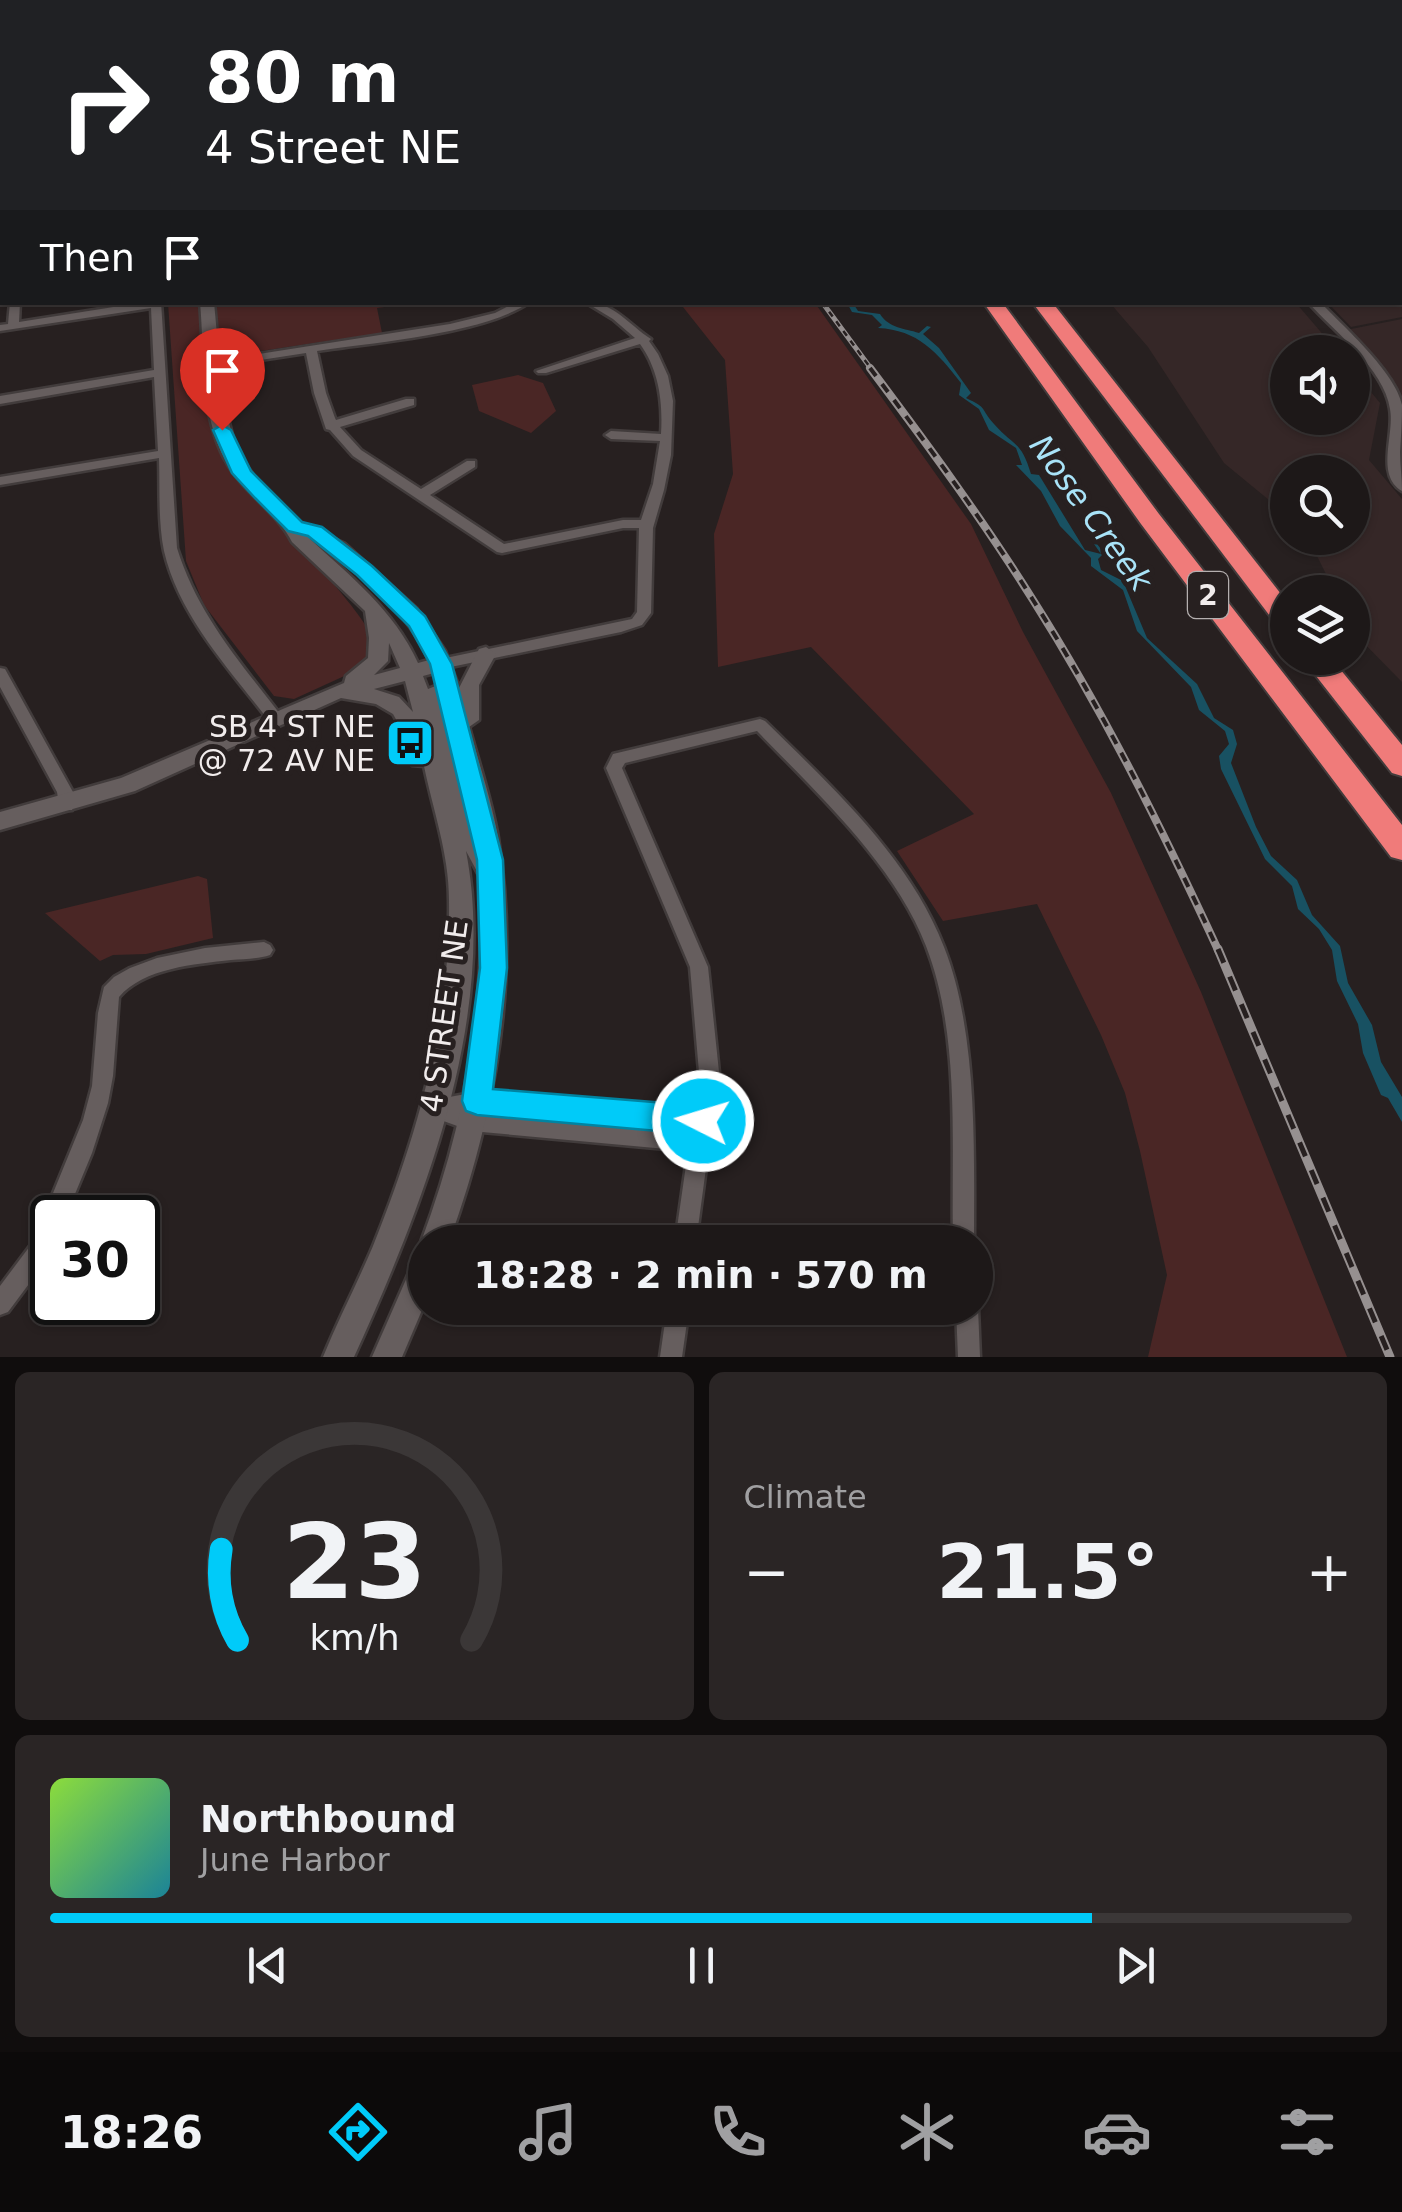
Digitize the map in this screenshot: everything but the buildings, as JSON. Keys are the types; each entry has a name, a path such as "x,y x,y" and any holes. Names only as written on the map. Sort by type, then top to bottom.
{"highway":[{"name":"2","path":"994,305 1402,848"},
{"name":"2","path":"1043,305 1270,599"},
{"path":"1065,305 1138,416 1148,444"},
{"path":"1330,675 1402,765"},
{"path":"1348,781 1402,866"}],"main road":[{"name":"4 STREET NE","path":"207,305 222,430 235,462 296,527 298,538 392,631 412,670 461,894 460,946 434,1108 402,1210 372,1287 338,1357"},
{"path":"218,402 230,376 246,360"},
{"name":"4 STREET NE","path":"296,527 314,531 365,570 418,621 441,664 485,830 494,968 474,1111 440,1225"},
{"path":"336,693 378,660 380,638 373,612"},
{"path":"485,830 484,798 465,696 470,677 486,654"},
{"path":"0,820 66,805 126,785 336,693 441,664"},
{"path":"412,670 435,690 470,840 490,876"},
{"path":"336,693 377,696 408,714 428,799 449,830"},
{"path":"387,1357 408,1308"}],"street":[{"path":"6,327 144,305"},
{"path":"156,305 170,548 178,582 197,616 275,718"},
{"path":"214,364 475,322 518,305"},
{"path":"441,664 637,622 644,613 646,524 658,493 666,438 666,385 660,363 645,339 617,316 596,305"},
{"path":"1315,305 1382,378 1396,400 1398,430 1391,450 1402,487"},
{"path":"542,371 645,339"},
{"path":"311,349 330,426 357,453 502,549 623,524 646,524"},
{"path":"0,400 158,373"},
{"path":"330,426 410,402"},
{"path":"611,436 666,438"},
{"path":"0,481 166,453"},
{"path":"421,495 471,464"},
{"path":"1,678 65,792 66,805"},
{"path":"688,1225 703,1121 709,1040 699,967 614,768 619,758 760,725 823,788 890,871 935,946 952,1010 963,1225"},
{"path":"64,1195 103,1086 111,993 126,976 228,950 264,950"},
{"path":"434,1108 703,1121"},
{"path":"474,1111 700,1142"},
{"path":"0,1304 30,1263"},
{"path":"671,1357 676,1325"},
{"path":"968,1325 969,1357"}],"shaded area":[{"path":"168,305 200,305 215,439 224,463 354,609 374,645 364,667 294,699 274,696 204,605 186,561"},
{"path":"215,305 400,305 377,308 382,333 233,355 221,351"},
{"path":"678,305 816,305 971,524 1023,632 1111,793 1201,992 1347,1357 1148,1357 1167,1275 1140,1151 1125,1093 1101,1035 1037,904 943,921 897,851 974,814 811,647 718,667 714,534 733,474 725,360"},
{"path":"1112,305 1298,305 1323,335 1270,335 1270,435 1370,435 1370,391 1380,403 1370,455 1270,455 1270,501 1224,463 1148,347"},
{"path":"1330,305 1402,305 1402,317 1351,327"},
{"path":"1402,319 1402,398 1391,377 1370,355 1370,335 1351,335 1346,330"},
{"path":"518,375 543,383 556,411 531,433 479,411 472,385"},
{"path":"1370,461 1402,499 1402,682 1370,649 1370,575 1326,575 1316,555 1370,555"},
{"path":"198,876 207,879 213,938 146,954 113,955 100,961 45,913"}],"water":[{"path":"848,305 854,305 858,311 880,314 888,323 919,333 931,327 923,334 939,348 971,393 966,398 981,407 1020,449 1031,474 1039,475 1085,550 1101,554 1097,544 1104,553 1098,559 1101,570 1123,581 1147,638 1197,684 1214,718 1233,730 1237,744 1231,763 1256,827 1271,856 1297,880 1312,915 1340,946 1348,983 1372,1025 1381,1062 1402,1097 1402,1122 1388,1098 1381,1095 1363,1053 1358,1024 1337,981 1332,950 1319,929 1298,909 1292,886 1265,859 1221,769 1219,756 1229,744 1225,731 1199,710 1191,687 1137,631 1123,590 1091,566 1091,558 1060,526 1041,491 1016,465 1022,465 1016,448 989,430 979,409 959,395 961,383 944,362 916,338 878,328 882,325 872,315 852,312"}],"railway":[{"path":"824,305 872,370"},
{"path":"870,368 974,511 1059,642 1132,773 1219,952"},
{"path":"1218,949 1390,1357"}],"place":[{"name":"SB 4 ST NE @ 72 AV NE","path":"410,743"}],"route":[{"path":"222,430 228,451 242,473 296,527 314,531 365,570 418,621 441,664 490,860 494,968 477,1101 703,1121"}],"water label":[{"name":"Nose Creek","path":"1091,513"}]}
